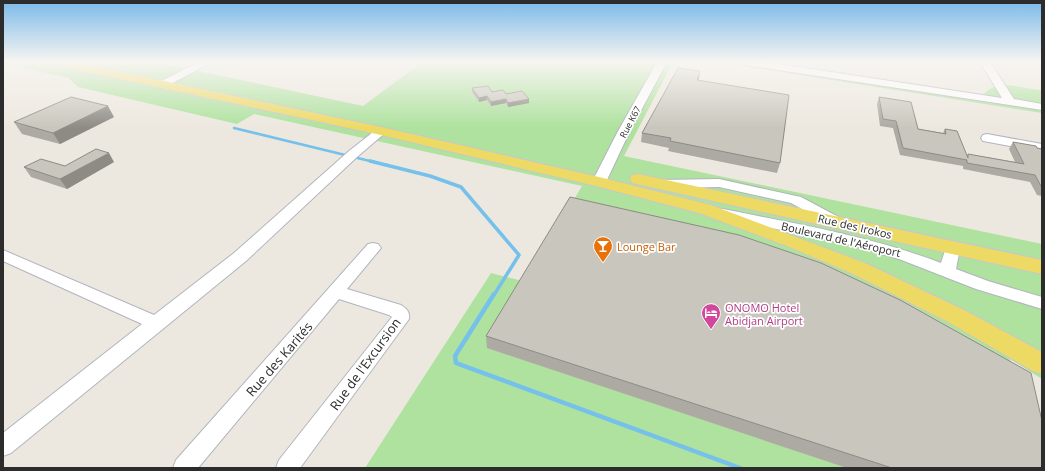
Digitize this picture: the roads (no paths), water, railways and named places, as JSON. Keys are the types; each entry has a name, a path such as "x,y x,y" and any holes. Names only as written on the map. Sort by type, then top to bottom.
{"main road":[{"path":"157,84 663,189 705,209 858,268 956,316 1042,364"},
{"path":"203,84 356,116 602,177"},
{"name":"Rue des Irokos","path":"663,189 838,222 1042,267"}],"street":[{"name":"Rue K67","path":"602,177 651,84"},
{"path":"891,84 1042,107"},
{"path":"999,84 1010,102"},
{"path":"3,446 240,257 350,157 381,131"},
{"path":"987,138 1042,148"},
{"path":"663,189 716,178 796,200 838,222"},
{"name":"Boulevard de l'Aéroport","path":"705,209 857,241 905,255 982,285 1042,303"},
{"name":"Rue des Karités","path":"184,468 373,248"},
{"path":"947,271 952,248"},
{"path":"3,255 156,323"},
{"name":"Rue de l'Excursion","path":"287,468 400,319 401,314 395,310 336,292"}],"waterway":[{"path":"234,128 374,162"},
{"path":"370,161 374,162"},
{"path":"374,162 430,176 461,187 519,255 494,295"},
{"path":"494,294 455,356 456,363 740,468"}],"place":[{"name":"Lounge Bar","path":"603,263"},
{"name":"ONOMO Hotel Abidjan Airport","path":"711,330"}]}
